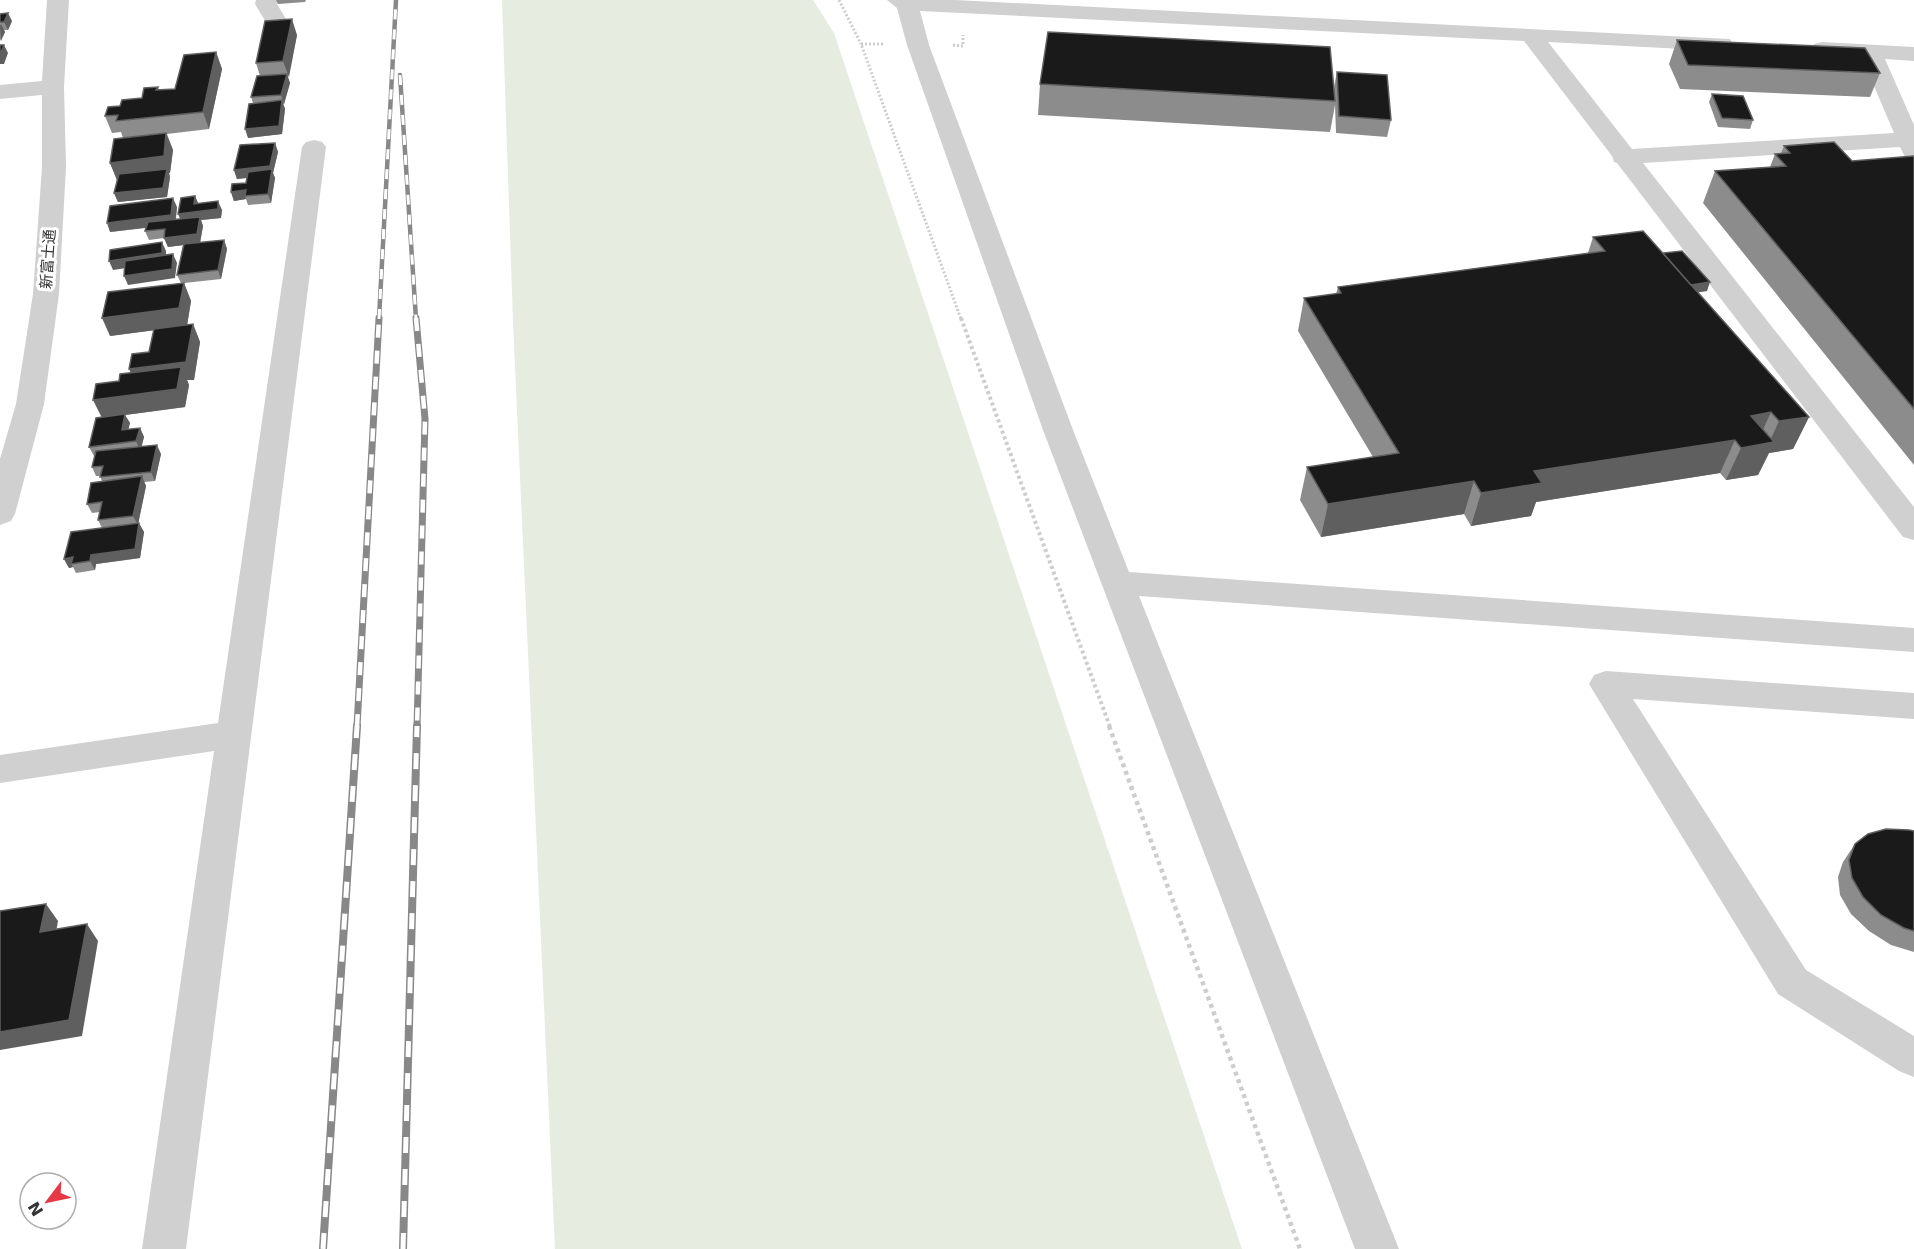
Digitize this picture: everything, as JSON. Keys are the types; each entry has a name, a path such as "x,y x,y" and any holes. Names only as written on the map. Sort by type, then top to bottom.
{"street":[{"name":"新富士通","path":"0,513 30,404 46,294 54,167 53,87 58,0"},
{"path":"267,0 266,4 281,29"},
{"path":"1377,1249 1058,430 903,1 965,7 1083,7 1531,35 1741,45"},
{"path":"1531,35 1623,157 1914,529"},
{"path":"1800,48 1914,54"},
{"path":"1623,157 1911,146 1870,51"},
{"path":"0,92 53,87"},
{"path":"164,1249 314,147"},
{"path":"1117,583 1914,640"},
{"path":"1914,706 1606,684 1792,982 1914,1058"},
{"path":"0,770 234,734"}],"path":[{"path":"838,0 861,44 1300,1249"},
{"path":"861,44 963,46 963,33 970,28 965,7"}],"shaded area":[{"path":"502,0 813,0 834,33 1242,1249 555,1249 513,322"}],"building":[{"path":"8,13 4,22 0,22 0,14"},
{"path":"292,19 283,61 256,63 265,21"},
{"path":"1048,32 1330,47 1335,101 1040,84"},
{"path":"1677,40 1865,48 1880,73 1688,65"},
{"path":"216,52 203,112 116,121 118,115 105,116 108,107 120,106 122,100 142,98 144,88 175,89 184,55"},
{"path":"1337,72 1387,75 1391,120 1339,116"},
{"path":"287,74 281,95 251,97 257,76"},
{"path":"1712,94 1743,96 1753,120 1722,118"},
{"path":"282,100 279,126 245,129 249,104"},
{"path":"166,133 164,156 110,163 114,139"},
{"path":"1834,142 1852,161 1914,156 1914,409 1715,171 1786,166 1775,154 1790,153 1784,146"},
{"path":"275,143 270,166 234,170 240,145"},
{"path":"167,169 163,188 114,193 119,174"},
{"path":"272,169 268,194 245,196 246,190 231,192 232,184 246,183 248,172"},
{"path":"195,196 194,204 218,201 218,209 178,214 181,198"},
{"path":"173,198 171,215 107,223 110,206"},
{"path":"200,217 197,234 164,238 165,229 145,231 148,222"},
{"path":"1643,231 1809,417 1779,421 1771,412 1751,416 1774,442 1741,448 1735,440 1534,471 1542,483 1481,493 1474,481 1328,504 1307,467 1399,453 1304,298 1341,293 1338,287 1605,251 1593,237"},
{"path":"224,240 218,270 177,275 184,244"},
{"path":"162,242 162,253 109,261 110,250"},
{"path":"1682,251 1710,282 1691,285 1663,253"},
{"path":"173,254 172,269 124,276 125,261"},
{"path":"184,283 179,308 102,318 108,292"},
{"path":"193,324 186,362 129,369 132,354 149,352 154,329"},
{"path":"181,367 177,389 93,400 96,384 119,381 120,374"},
{"path":"125,414 122,430 140,428 136,441 89,447 96,418"},
{"path":"157,445 151,472 100,477 103,466 92,467 96,451"},
{"path":"142,476 133,516 98,520 102,502 87,504 91,483"},
{"path":"139,523 135,549 91,555 90,561 71,564 73,557 64,559 71,532"},
{"path":"1886,829 1914,831 1914,931 1881,915 1863,897 1852,878 1849,860 1855,844 1868,834"},
{"path":"46,904 40,932 87,924 69,1020 0,1032 0,911"}],"railway":[{"path":"379,319 396,0"},
{"path":"400,75 416,319"},
{"path":"357,727 379,318"},
{"path":"416,318 425,419 417,727"},
{"path":"323,1249 357,726"},
{"path":"403,1249 417,726"}]}
